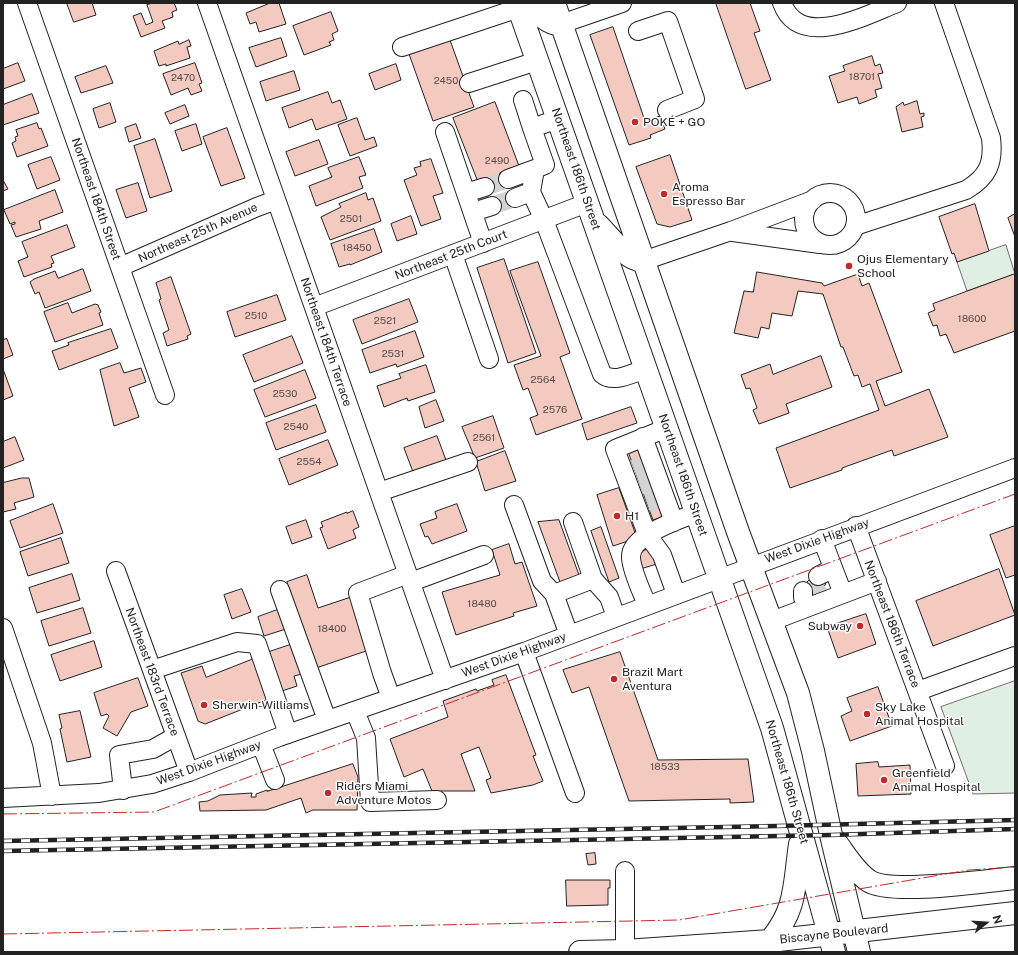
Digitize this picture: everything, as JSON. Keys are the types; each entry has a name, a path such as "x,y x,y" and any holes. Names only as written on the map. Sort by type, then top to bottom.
{"main road":[{"path":"554,3 738,532 772,622 805,718 857,942"},
{"path":"522,5 556,24 561,24"},
{"name":"Northeast 186th Street","path":"522,5 537,61 772,728 832,943"},
{"path":"590,211 627,254 633,258 644,261"},
{"path":"770,941 781,927 791,907 801,835"},
{"path":"831,835 858,872 869,881 883,887 910,887 1015,878"},
{"name":"Biscayne Boulevard","path":"580,952 625,951 770,941 832,943 857,942 1015,912"}],"street":[{"name":"Northeast 184th Street","path":"27,3 165,395"},
{"name":"Northeast 184th Terrace","path":"208,3 445,680"},
{"path":"561,24 622,3"},
{"path":"782,3 792,19 802,25 819,28 897,3"},
{"path":"855,226 966,190 978,183 991,162 991,138 944,3"},
{"path":"402,47 522,5"},
{"path":"638,31 668,21 695,99 667,110"},
{"path":"469,83 537,61"},
{"path":"508,179 545,165 523,100"},
{"path":"532,128 558,119"},
{"path":"444,132 484,242"},
{"path":"535,170 523,195 544,220 602,374 607,378 613,379 646,369"},
{"path":"466,193 485,187"},
{"path":"644,261 731,231 828,193 843,197 854,210 855,226 852,234 845,240 829,246 731,231"},
{"name":"Northeast 25th Avenue","path":"120,267 276,200"},
{"path":"813,200 807,206 804,215 804,224 812,239 820,244"},
{"path":"473,212 492,206"},
{"name":"Northeast 25th Court","path":"314,307 544,220 590,211"},
{"path":"453,254 489,359"},
{"path":"667,428 615,450 640,467 653,501 647,534 662,555 676,594"},
{"path":"644,437 640,467 653,501 674,522"},
{"path":"379,492 468,462"},
{"name":"West Dixie Highway","path":"3,798 52,796 123,790 152,784 189,772 288,734 524,652 751,565 1015,468"},
{"path":"514,505 542,581 554,594 569,635"},
{"path":"647,605 631,558 632,547 647,534 696,513"},
{"path":"573,522 593,579 609,597 616,617"},
{"name":"Northeast 186th Terrace","path":"856,526 945,766"},
{"path":"822,539 825,574 843,594"},
{"path":"391,698 358,593 484,555"},
{"name":"Northeast 183rd Terrace","path":"116,571 189,772"},
{"path":"554,594 593,579"},
{"path":"772,622 805,598 843,594 877,581"},
{"path":"280,590 328,720"},
{"path":"3,628 11,676 42,743 52,796"},
{"path":"152,670 237,642 257,644 288,734"},
{"path":"524,652 575,793"},
{"path":"918,691 1015,656"},
{"path":"355,711 366,738 370,802 437,800"},
{"path":"123,790 119,755 153,749 176,736"},
{"path":"262,744 275,780"},
{"path":"625,870 625,951"}],"green space":[{"path":"1006,245 1015,274 967,291 957,262"},
{"path":"1015,681 1015,793 973,794 941,707"}],"building":[{"path":"67,3 92,3 96,15 74,22"},
{"path":"153,3 174,3 177,10 172,12 173,17 162,21 165,28 141,37 133,16 141,13 146,25 153,22 147,5"},
{"path":"270,3 279,3 286,24 259,32 256,22 250,24 246,13"},
{"path":"716,3 750,3 760,31 754,33 771,80 746,89"},
{"path":"331,12 338,31 332,34 334,40 329,42 331,45 304,55 293,26"},
{"path":"613,27 645,121 660,116 665,129 650,135 651,138 629,145 590,35"},
{"path":"281,38 287,56 256,67 249,48"},
{"path":"189,40 191,46 187,47 190,58 166,66 166,64 159,66 154,51 178,41 179,44"},
{"path":"450,40 474,107 433,121 409,54"},
{"path":"872,56 875,66 880,64 883,73 878,74 882,88 875,90 877,97 859,104 857,97 838,103 829,76 845,71 843,66"},
{"path":"18,63 25,81 3,89 3,69"},
{"path":"195,63 202,83 199,84 202,91 191,95 188,88 171,95 163,74"},
{"path":"396,64 401,80 375,90 369,74"},
{"path":"106,66 113,83 81,93 75,77"},
{"path":"294,71 300,90 266,101 260,82"},
{"path":"328,92 332,103 340,100 347,119 316,130 312,119 289,128 282,108"},
{"path":"32,94 39,113 3,125 3,105"},
{"path":"917,101 920,114 924,113 924,116 921,117 923,127 902,132 896,107 903,102 904,105"},
{"path":"495,102 519,166 478,182 453,118"},
{"path":"110,103 116,122 99,128 93,109"},
{"path":"185,105 189,116 170,124 165,113"},
{"path":"357,118 365,140 374,137 377,146 350,156 338,125"},
{"path":"37,123 39,129 41,128 48,146 17,157 12,143 16,141 15,137 18,136 16,130"},
{"path":"136,124 141,138 129,142 125,128"},
{"path":"196,124 202,144 182,151 175,131"},
{"path":"227,128 245,178 221,186 203,137"},
{"path":"155,139 172,191 150,198 134,146"},
{"path":"319,140 328,164 295,176 286,152"},
{"name":"Aroma Espresso Bar","path":"670,155 692,220 670,227 657,224 636,167"},
{"path":"51,157 60,180 37,189 28,165"},
{"path":"359,157 366,175 359,177 363,188 316,206 309,186 332,177 328,168"},
{"path":"431,159 443,193 433,196 441,219 421,226 404,180 417,175 414,168 421,166 420,162"},
{"path":"3,180 8,189 3,191"},
{"path":"138,183 147,211 126,218 116,190"},
{"path":"55,190 63,212 39,221 41,229 16,237 11,225 15,224 15,222 10,224 4,210"},
{"path":"366,193 368,200 373,198 381,221 330,240 321,217 341,207 339,204"},
{"path":"975,204 989,251 957,262 954,253 952,254 939,217"},
{"path":"1015,214 1015,237 1008,218"},
{"path":"411,216 417,234 397,241 391,224"},
{"path":"67,225 75,247 51,256 54,263 51,264 52,267 24,277 18,261 28,257 22,242"},
{"path":"374,229 382,252 350,265 339,267 331,244"},
{"path":"504,259 536,353 508,363 477,268"},
{"path":"538,262 570,353 560,357 582,419 536,435 530,418 538,415 528,388 523,390 514,365 541,356 510,271"},
{"path":"83,269 91,291 45,308 39,292 35,294 30,282 55,271 58,278"},
{"path":"757,272 822,283 824,286 858,274 862,286 869,283 902,372 876,381 885,406 929,389 948,437 894,456 892,450 842,468 842,470 790,488 776,448 879,410 870,384 862,387 858,375 854,376 843,347 841,347 823,294 798,291 792,316 772,313 769,329 761,327 758,338 734,333 744,291 753,292"},
{"path":"1015,274 1015,331 954,353 946,334 940,336 937,325 933,326 928,313 935,310 933,304"},
{"path":"171,277 191,334 187,336 188,339 167,346 163,333 169,330 159,300 161,299 156,283"},
{"path":"277,295 286,320 235,337 227,312"},
{"path":"409,299 418,322 362,344 353,320"},
{"path":"68,303 72,313 95,304 98,305 101,312 99,313 103,325 55,342 44,312"},
{"path":"111,329 118,348 59,370 52,351 69,345 68,343"},
{"path":"415,331 424,357 397,367 396,364 370,373 362,350"},
{"path":"292,336 303,363 254,382 243,355"},
{"path":"7,339 13,355 3,359 3,340"},
{"path":"821,356 832,387 786,404 789,413 759,424 753,410 757,408 750,388 746,389 741,375 770,364 773,374"},
{"path":"120,363 124,373 141,368 146,382 129,388 139,417 114,426 100,370"},
{"path":"426,365 435,392 408,401 407,398 384,407 377,386 401,378 399,374"},
{"path":"3,369 13,396 3,400"},
{"path":"305,370 316,398 265,417 254,390"},
{"path":"436,400 444,421 425,428 419,407"},
{"path":"316,405 326,432 276,450 266,423"},
{"path":"631,407 637,423 587,440 582,424"},
{"path":"493,416 504,448 475,458 462,427"},
{"path":"437,436 446,460 413,472 404,448"},
{"path":"15,437 24,460 3,468 3,442"},
{"path":"328,440 338,465 289,485 279,459"},
{"path":"644,444 668,515 653,520 627,449"},
{"path":"505,451 516,481 485,491 476,462"},
{"path":"22,478 29,478 34,497 14,503 16,509 3,512 3,483"},
{"name":"H1","path":"619,488 637,538 613,546 597,495"},
{"path":"53,504 63,533 20,548 10,521"},
{"path":"457,504 467,531 432,544 428,536 425,537 420,524 437,518 435,512"},
{"path":"353,511 359,527 353,530 356,538 328,549 320,528 323,527 321,522"},
{"path":"306,520 312,537 292,544 286,527"},
{"path":"559,520 579,575 560,582 538,522"},
{"path":"1015,526 1015,575 1006,578 990,535"},
{"path":"601,527 619,578 609,582 591,531"},
{"path":"61,538 69,563 28,576 20,552"},
{"path":"509,544 515,564 522,562 537,606 513,613 514,616 456,635 442,592 500,575 492,550"},
{"path":"652,548 657,564 640,569 635,554"},
{"path":"999,569 1015,615 933,646 916,601"},
{"path":"816,573 826,584 812,599 801,589"},
{"path":"72,574 80,600 37,613 29,588"},
{"path":"307,575 318,608 351,597 369,650 316,668 287,582"},
{"path":"242,589 251,612 232,619 224,595"},
{"path":"83,608 91,633 49,646 41,621"},
{"path":"280,609 286,629 264,636 258,617"},
{"path":"866,614 876,644 838,658 827,627"},
{"path":"94,641 102,667 60,681 51,655"},
{"path":"293,644 302,674 294,676 297,686 282,691 269,652"},
{"path":"620,652 658,760 748,759 754,802 730,803 730,799 629,801 589,687 572,693 563,670"},
{"path":"256,658 271,698 205,724 198,721 181,673 202,666 206,677"},
{"path":"506,675 536,755 533,756 543,781 533,785 491,793 486,780 491,778 479,747 461,754 475,791 432,791 423,769 404,777 390,739 448,717 443,701 476,689 477,691 494,685 492,680"},
{"path":"138,678 148,706 131,712 117,736 103,728 109,716 107,714 101,716 94,693"},
{"name":"Sky Lake Animal Hospital","path":"878,687 892,726 850,741 841,716 852,711 847,698"},
{"path":"80,711 91,757 67,762 60,729 62,728 59,715"},
{"name":"Greenfield Animal Hospital","path":"878,762 879,767 910,765 911,794 858,796 856,764"},
{"path":"353,764 358,777 357,810 313,810 306,813 301,798 266,810 200,811 199,802 208,801 220,795 252,793 251,797 256,797 256,794 267,790"},
{"path":"595,853 596,864 588,865 586,854"},
{"path":"566,880 610,880 610,888 608,888 608,905 567,906"}],"tunnel":[{"path":"485,187 508,179"},
{"path":"492,206 515,198"},
{"path":"634,469 650,463"},
{"path":"640,486 656,481"},
{"path":"647,503 662,498"},
{"path":"808,595 823,581"}],"railway":[{"path":"3,841 1015,820"},
{"path":"3,851 831,835 1015,829"}],"power":[{"path":"3,814 154,812 1015,494"},
{"path":"3,934 679,920 969,870 1015,867"}],"place":[{"name":"POKÉ + GO","path":"635,122"},
{"name":"Aroma Espresso Bar","path":"664,194"},
{"name":"Ojus Elementary School","path":"849,266"},
{"name":"H1","path":"617,516"},
{"name":"Subway","path":"860,626"},
{"name":"Brazil Mart Aventura","path":"614,679"},
{"name":"Sherwin-Williams","path":"204,705"},
{"name":"Sky Lake Animal Hospital","path":"867,714"},
{"name":"Greenfield Animal Hospital","path":"884,780"},
{"name":"Riders Miami Adventure Motos","path":"328,793"}]}
